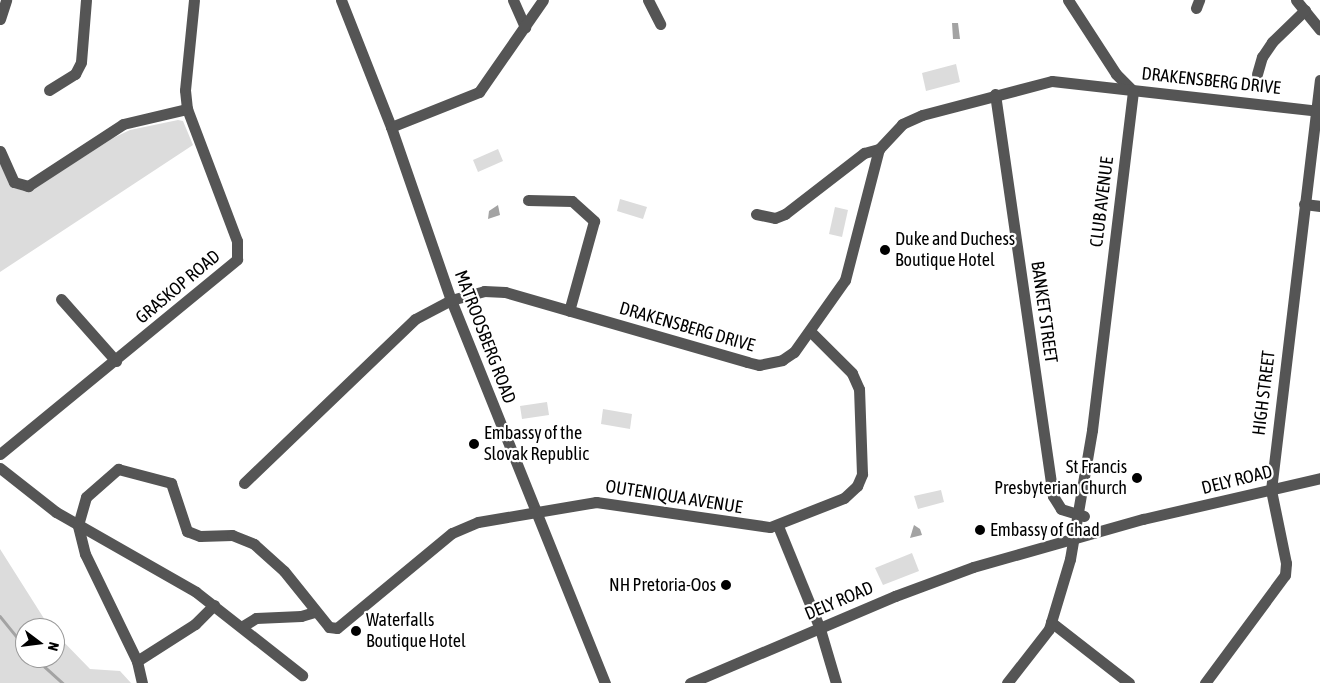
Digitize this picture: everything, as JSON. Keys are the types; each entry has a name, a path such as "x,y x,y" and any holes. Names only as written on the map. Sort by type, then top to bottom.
{"street":[{"path":"0,19 6,0"},
{"path":"49,90 76,74 82,62 86,0"},
{"name":"GRASKOP ROAD","path":"0,454 232,265 239,253 237,241 186,109 185,90 194,0"},
{"name":"MATROOSBERG ROAD","path":"341,0 391,128 451,300 605,683"},
{"path":"513,0 525,27"},
{"path":"391,128 479,92 542,0"},
{"path":"648,0 660,24"},
{"path":"1068,0 1116,74 1133,91"},
{"path":"1296,0 1320,30"},
{"path":"1257,74 1262,57 1272,42 1305,10"},
{"name":"DRAKENSBERG DRIVE","path":"1098,87 1116,74"},
{"name":"HIGH STREET","path":"1205,683 1286,575 1286,562 1271,490 1304,204 1318,111 1320,80"},
{"name":"DRAKENSBERG DRIVE","path":"244,483 415,319 451,300 495,291 759,365 790,356 810,331 845,280 879,149 893,132 910,119 995,94 1052,82 1318,111"},
{"name":"CLUB AVENUE","path":"1007,683 1052,626 1068,596 1081,516 1090,481 1092,430 1133,91"},
{"name":"BANKET STREET","path":"995,94 1053,496 1061,508 1081,516"},
{"path":"0,151 14,182 23,186 33,183 123,124 186,109"},
{"path":"756,214 775,218 785,214 864,153 879,149"},
{"path":"528,200 572,201 594,221 569,311"},
{"path":"1304,204 1320,206"},
{"path":"62,299 116,361"},
{"name":"OUTENIQUA AVENUE","path":"314,612 329,627 339,628 452,533 478,522 535,510 596,502 747,526 778,526 844,498 857,486 862,474 860,402 856,380 810,331"},
{"path":"0,468 56,512 171,576 214,605 243,626 302,675"},
{"path":"142,683 138,661 88,561 78,525 86,497 118,469 162,478 171,483 187,531 200,536 232,535 254,544 284,570 314,612 301,616 262,617 243,626"},
{"name":"DELY ROAD","path":"690,683 933,581 1004,559 1076,543 1143,519 1163,517 1320,478"},
{"path":"778,526 820,629 836,683"},
{"path":"138,661 195,624 214,605"},
{"path":"1052,626 1129,683"}],"shaded area":[{"path":"952,23 958,23 960,39 953,39"},
{"path":"956,64 960,82 926,91 922,73"},
{"path":"178,120 183,121 193,145 0,272 0,164 11,186 23,191 32,190 113,138 130,130"},
{"path":"498,149 503,161 478,172 473,160"},
{"path":"620,199 647,207 643,219 617,211"},
{"path":"498,205 500,215 488,219 489,211"},
{"path":"835,207 848,210 842,237 829,234"},
{"path":"547,402 549,415 522,419 520,406"},
{"path":"603,409 632,414 630,429 601,424"},
{"path":"941,490 944,502 918,509 914,496"},
{"path":"914,525 920,529 922,535 910,538"},
{"path":"0,549 44,618 15,618 15,668 65,668 65,643 90,669 120,671 131,683 0,683"},
{"path":"912,553 919,571 883,585 875,568"}],"waterway":[{"path":"0,616 15,635"},
{"path":"46,668 63,683"}],"place":[{"name":"Duke and Duchess Boutique Hotel","path":"885,250"},
{"name":"Embassy of the Slovak Republic","path":"474,444"},
{"name":"St Francis Presbyterian Church","path":"1137,478"},
{"name":"Embassy of Chad","path":"980,530"},
{"name":"NH Pretoria-Oos","path":"726,585"},
{"name":"Waterfalls Boutique Hotel","path":"356,631"}]}
